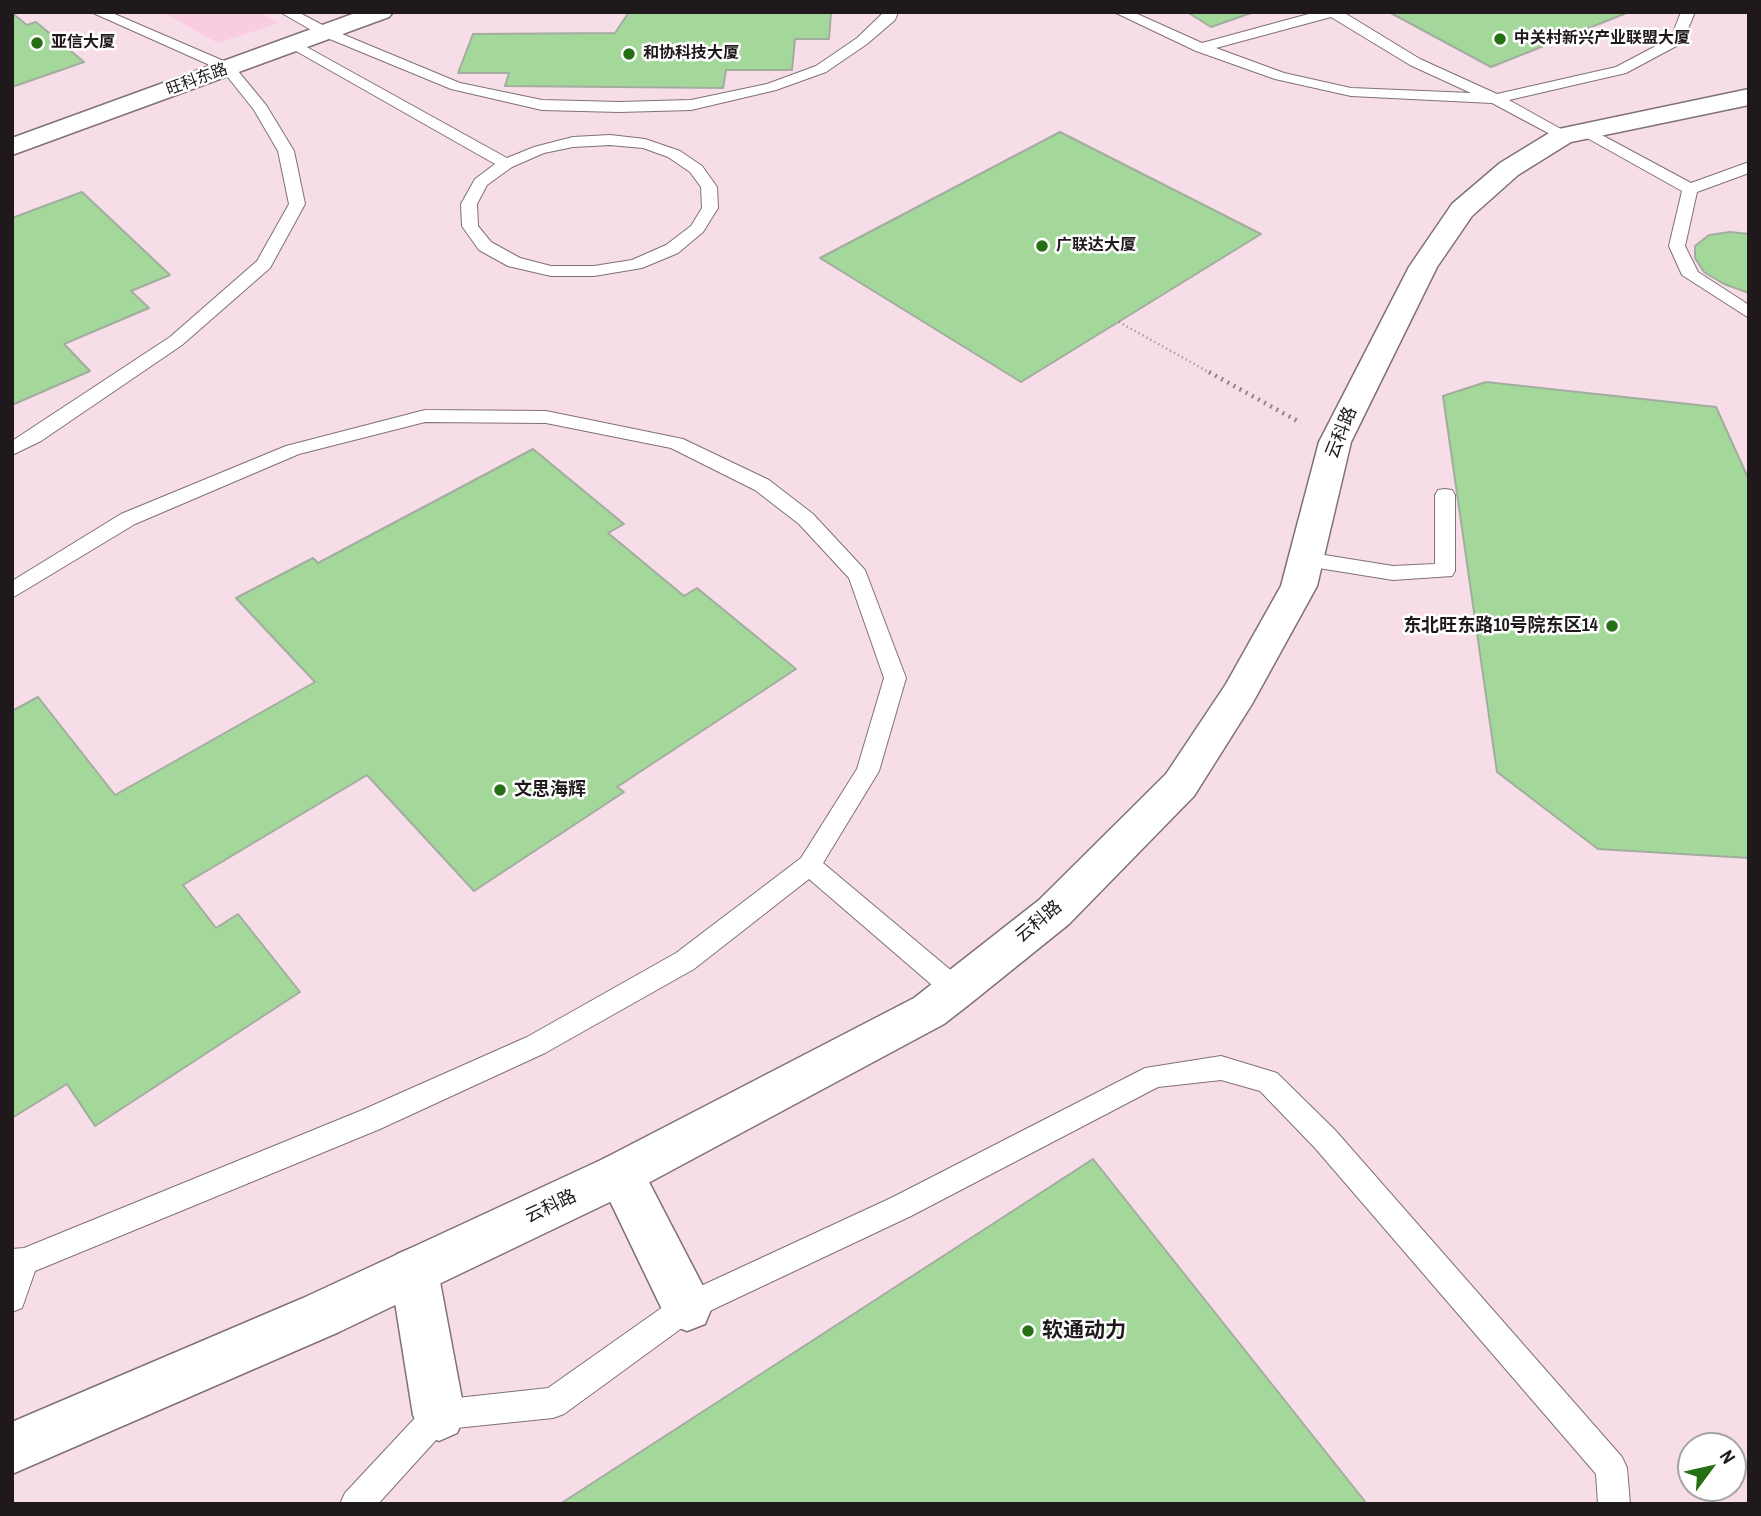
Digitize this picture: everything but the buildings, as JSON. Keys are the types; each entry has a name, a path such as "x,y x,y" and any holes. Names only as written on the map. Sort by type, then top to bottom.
{"street":[{"name":"旺科东路","path":"12,147 381,12"},
{"name":"云科路","path":"12,1448 321,1315 620,1174 929,1011 956,990 1054,912 1180,785 1239,694 1299,586 1335,442 1423,267 1462,209 1509,169 1574,133 1749,97"},
{"path":"620,1174 687,1307"},
{"path":"414,1271 439,1415"}],"lane":[{"path":"12,449 176,341 264,264 297,204 286,151 261,108 228,68 98,12"},
{"path":"287,12 325,32 456,86 542,105 691,105 771,87 821,69 862,41 890,17 891,12"},
{"path":"1121,12 1201,48 1280,76 1351,92 1494,99 1621,70 1676,40 1688,12"},
{"path":"1201,48 1333,12 1415,62 1574,133 1690,190 1749,167"},
{"path":"294,44 506,164"},
{"path":"610,140 645,144 674,154 696,169 709,187 710,208 698,229 680,243 636,264 594,271 551,271 514,262 495,252 485,246 470,226 469,204 481,182 506,164 539,150 573,142 610,140"},
{"path":"1690,190 1677,246 1691,275 1749,313"},
{"path":"12,591 128,519 293,450 425,416 546,417 676,443 762,485 806,519 858,575 895,678 868,771 809,865 685,961 536,1045 370,1120 18,1263 12,1298"},
{"path":"1306,559 1393,573 1445,571 1445,495"},
{"path":"809,865 956,990"},
{"path":"356,1504 439,1415 553,1403 687,1307 901,1207 1154,1076 1221,1068 1268,1081 1334,1148 1611,1468 1614,1504"}],"path":[{"path":"1119,322 1335,442"}],"shaded area":[{"path":"12,12 1749,12 1749,1504 12,1504"},
{"path":"163,12 259,12 279,23 218,43"}],"place":[{"name":"中关村新兴产业联盟大厦","path":"1500,39"},
{"name":"亚信大厦","path":"37,43"},
{"name":"和协科技大厦","path":"629,54"},
{"name":"广联达大厦","path":"1042,246"},
{"name":"东北旺东路10号院东区14","path":"1612,626"},
{"name":"文思海辉","path":"500,790"},
{"name":"软通动力","path":"1028,1331"}]}
